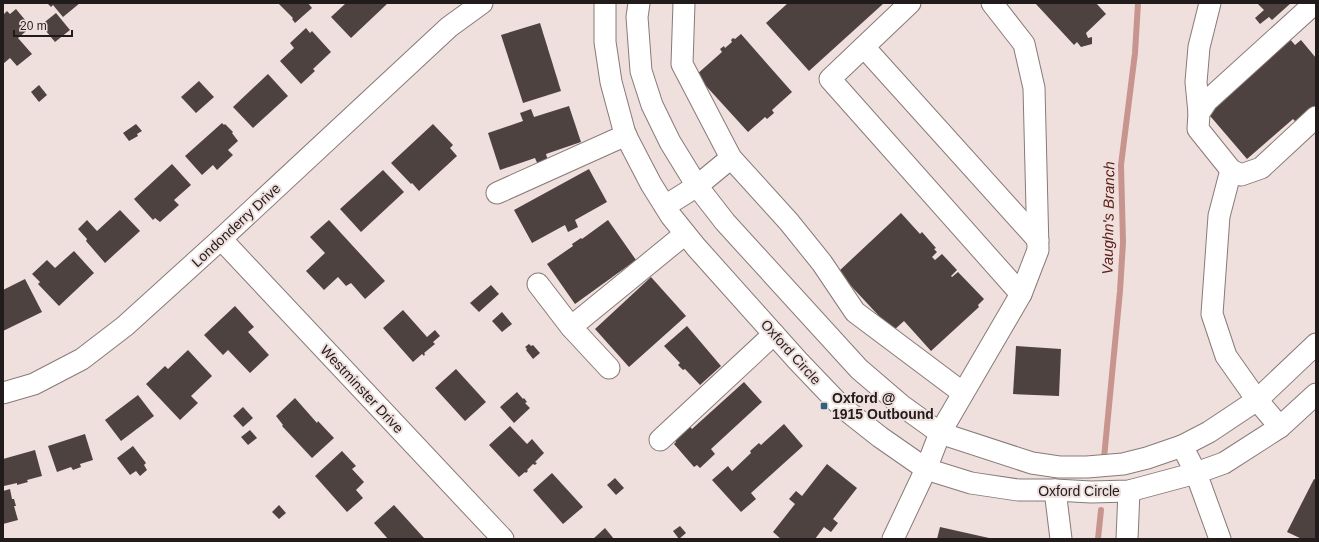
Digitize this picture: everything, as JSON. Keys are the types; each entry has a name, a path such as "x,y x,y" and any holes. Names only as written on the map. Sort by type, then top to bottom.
{"street":[{"name":"Londonderry Drive","path":"3,393 34,384 82,359 124,326 221,239 474,3"},
{"name":"Londonderry Drive","path":"449,27 482,3"},
{"name":"Oxford Circle","path":"605,3 604,42 611,82 626,135 664,206 685,234 798,361 842,407 880,438 926,469 971,483 1018,490 1091,492 1129,491 1196,474 1224,463 1280,427 1316,394"},
{"name":"Oxford Circle","path":"639,3 637,16 641,71 652,106 670,142 697,186 725,222 859,369 901,404 940,433 1032,463 1059,467 1087,467 1123,464 1147,458 1182,446 1209,432 1257,400 1316,344"},
{"path":"684,3 682,64 731,158 789,222 822,263 855,312 963,393"},
{"path":"910,3 830,79 1021,294"},
{"path":"893,539 926,469 940,433 1021,294 1038,250 1034,88 1024,44 992,3"},
{"path":"1210,3 1199,47 1196,82 1198,129 1231,170 1242,175 1261,168 1316,117"},
{"path":"1198,113 1207,100 1312,14"},
{"path":"864,47 1038,240"},
{"path":"497,193 626,135"},
{"path":"664,206 697,186 731,158"},
{"path":"1231,170 1219,216 1212,314 1226,356 1257,400 1280,427"},
{"path":"571,327 685,234"},
{"name":"Westminster Drive","path":"221,239 503,539"},
{"path":"538,284 571,327 609,368"},
{"path":"660,440 774,334"},
{"path":"1182,446 1196,474 1220,539"},
{"path":"1055,490 1061,539"},
{"path":"1127,539 1129,491"}],"building":[{"path":"47,3 80,3 63,17 53,5 51,7"},
{"path":"278,3 308,3 312,8 295,23 292,19 293,18"},
{"path":"346,3 388,3 351,38 331,17"},
{"path":"788,3 884,3 809,71 766,23"},
{"path":"1035,3 1096,3 1106,14 1086,33 1088,38 1092,37 1092,44 1081,47 1077,42 1074,45"},
{"path":"1257,3 1291,3 1272,20 1269,17 1260,24 1255,18 1264,10"},
{"path":"16,9 31,27 18,38 32,54 17,66 10,58 3,64 3,15 7,11 10,14"},
{"path":"56,13 70,30 55,42 41,25"},
{"path":"540,23 561,91 523,103 501,35"},
{"path":"306,28 310,33 312,31 331,52 313,69 315,71 301,84 280,61 294,48 290,43"},
{"path":"741,34 792,92 772,110 774,113 767,119 765,117 748,132 696,75 722,52 720,49 724,46 725,48 732,42 731,40 733,38 735,39"},
{"path":"1289,38 1295,45 1301,40 1316,58 1316,111 1299,125 1293,119 1247,159 1205,110"},
{"path":"268,74 288,96 253,128 233,107"},
{"path":"199,81 214,97 196,113 181,97"},
{"path":"39,85 47,95 39,102 31,92"},
{"path":"569,106 581,142 546,154 548,161 538,165 535,158 500,170 488,133 523,121 520,113 531,109 534,117"},
{"path":"222,123 233,132 232,133 238,141 228,150 233,155 217,170 213,165 202,175 185,156"},
{"path":"136,124 142,131 137,134 138,136 129,141 123,133"},
{"path":"433,124 453,145 450,148 457,156 419,191 391,163"},
{"path":"172,164 191,185 174,200 179,205 160,222 155,218 153,220 134,199"},
{"path":"589,169 607,202 575,220 578,227 568,232 565,225 532,243 514,210"},
{"path":"383,170 404,192 361,232 340,209"},
{"path":"120,210 140,231 105,263 78,229 87,220 97,231"},
{"path":"901,213 920,234 922,232 936,248 934,249 937,252 932,257 935,260 942,254 957,270 951,276 952,277 958,272 984,299 978,305 979,307 931,351 904,321 893,331 838,272"},
{"path":"329,220 385,281 365,299 351,283 346,286 338,277 324,290 306,271 325,253 310,237"},
{"path":"608,220 636,260 575,304 547,264 573,246 572,244 581,238 582,239"},
{"path":"74,251 94,273 59,306 38,284 40,282 32,274 47,260 55,268"},
{"path":"651,277 686,316 629,367 595,329"},
{"path":"25,279 42,312 3,331 3,290"},
{"path":"491,285 499,294 479,312 470,303"},
{"path":"235,306 254,327 248,332 269,355 250,373 228,350 223,355 204,335"},
{"path":"403,310 427,337 435,330 440,336 433,342 435,344 424,353 424,356 422,354 413,362 383,328"},
{"path":"502,312 512,324 502,332 492,321"},
{"path":"687,326 721,366 700,385 685,369 683,370 678,365 680,363 664,346"},
{"path":"529,344 531,346 533,345 540,353 533,359 525,347"},
{"path":"1016,346 1061,349 1059,396 1013,394"},
{"path":"188,350 212,376 191,396 198,403 180,420 146,384 165,366 168,369"},
{"path":"456,369 486,402 465,421 435,388"},
{"path":"744,382 762,402 711,449 715,454 700,468 697,465 694,467 674,444 676,442 672,437 687,423 692,429"},
{"path":"517,392 523,399 524,398 527,402 525,403 530,408 514,423 500,407"},
{"path":"138,395 154,416 121,441 105,420"},
{"path":"295,398 317,423 318,421 334,438 312,458 282,426 283,425 276,416"},
{"path":"243,407 253,418 243,427 233,416"},
{"path":"784,424 803,446 751,493 756,499 741,512 712,480 728,466 732,471 751,453 750,451 759,443 761,445"},
{"path":"510,426 527,444 532,439 544,453 535,462 537,463 535,465 533,464 526,473 525,472 519,477 489,445"},
{"path":"250,430 257,438 248,445 241,437"},
{"path":"85,434 93,460 80,464 81,467 73,470 71,467 57,472 48,446"},
{"path":"133,446 146,463 144,465 147,470 140,476 136,471 130,475 117,458"},
{"path":"35,450 42,476 27,480 28,482 17,485 17,483 4,486 3,459"},
{"path":"342,451 356,466 352,469 364,482 356,490 363,498 347,512 315,476"},
{"path":"827,464 857,488 833,519 838,523 831,532 824,527 815,539 781,539 773,532 795,504 789,499 796,491 802,496"},
{"path":"552,473 583,507 563,524 533,490"},
{"path":"615,478 624,488 616,495 607,485"},
{"path":"1314,479 1316,480 1316,539 1302,539 1287,532"},
{"path":"10,489 12,499 14,499 16,506 14,506 18,520 3,524 3,491"},
{"path":"279,505 286,513 279,519 272,512"},
{"path":"394,505 424,538 423,539 388,539 374,523"},
{"path":"680,526 686,533 679,539 673,531"},
{"path":"940,527 989,538 989,539 937,539"},
{"path":"605,528 614,539 593,539"}],"waterway":[{"name":"Vaughn's Branch","path":"1104,458 1120,291 1123,242 1121,165 1135,53 1138,3"},
{"name":"Vaughn's Branch","path":"1098,539 1101,510"}],"place":[{"name":"Oxford @ 1915 Outbound","path":"824,406"}]}
